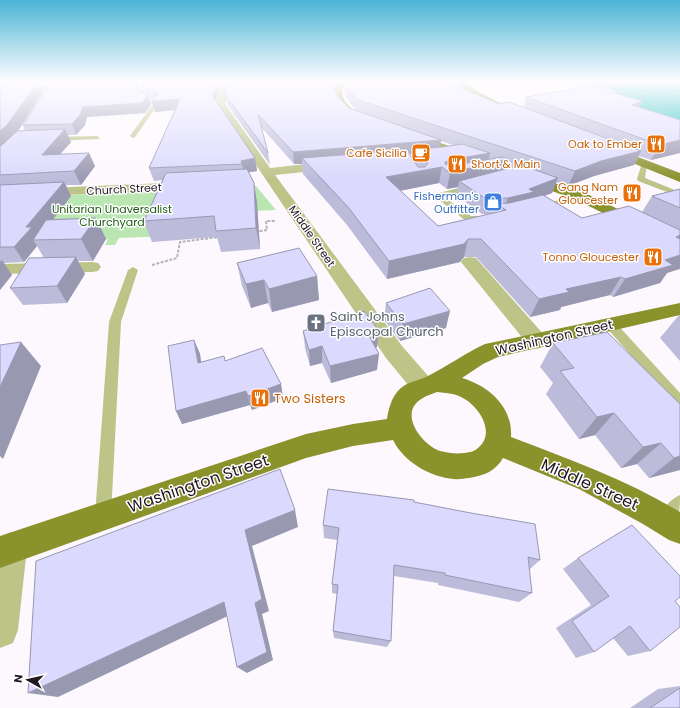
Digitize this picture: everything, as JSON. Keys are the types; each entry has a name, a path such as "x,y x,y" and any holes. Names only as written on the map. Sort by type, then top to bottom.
{"main road":[{"path":"352,114 374,122"},
{"path":"403,133 462,153 505,174 521,174 581,197 610,209 680,245"},
{"path":"600,146 680,178"},
{"name":"Washington Street","path":"429,384 481,355 493,350 680,308"},
{"path":"429,384 450,384 465,388 478,395 489,405 496,418 500,431 498,444 490,455 479,463 464,467 448,467 431,462 417,453 406,441 400,428 398,415 402,402 410,392 429,384"},
{"name":"Washington Street","path":"5,550 306,446 353,435 400,428"},
{"name":"Middle Street","path":"498,444 589,480 654,513 675,518"}],"street":[{"name":"Middle Street","path":"226,114 266,178 299,219 394,352 429,384"},
{"path":"434,158 462,153"},
{"path":"266,178 344,165"},
{"name":"Church Street","path":"0,194 204,185"},
{"path":"470,262 537,341"},
{"path":"0,269 92,267"},
{"path":"0,630 5,550"}],"lane":[{"path":"133,136 149,114"},
{"path":"50,139 97,138"},
{"path":"644,164 641,179 680,195"},
{"path":"485,172 505,174"},
{"path":"483,184 438,196 469,219 489,218"},
{"path":"534,209 581,197"},
{"path":"104,516 115,322 133,270"},
{"path":"610,324 680,402"}],"path":[{"path":"664,114 667,117"},
{"path":"253,232 267,230 266,221 299,219"},
{"path":"177,258 180,242 223,236"}],"green space":[{"name":"Unitarian Unaversalist Churchyard","path":"256,186 276,210 163,215 166,236 119,238 115,245 105,245 108,239 0,243 0,223 54,218 71,195"}],"water":[{"path":"657,114 680,114 680,123"}],"building":[{"path":"0,114 15,114 7,125 0,131"},
{"path":"30,114 80,114 72,124 23,125"},
{"path":"173,114 225,114 255,158 241,161 242,164 149,168"},
{"path":"240,114 258,114 268,153"},
{"path":"258,114 366,114 441,140 293,152"},
{"path":"401,114 541,114 641,151 601,161 575,171"},
{"path":"574,114 661,114 680,120 680,140 660,145"},
{"path":"65,129 42,155 89,153 74,171 0,175 0,146 17,131"},
{"path":"462,144 490,153 450,160 445,162 445,164 450,166 502,157 508,159 450,173 442,167 386,177 438,226 506,210 497,204 509,203 543,195 582,218 629,206 680,230 680,235 676,237 680,239 680,255 665,260 673,265 625,279 621,277 566,289 569,292 539,299 481,239 468,239 464,244 389,261 348,207 302,158 407,150 418,167 425,167 428,163 417,149"},
{"path":"521,165 558,178 529,189 534,192 508,198 486,199 459,181"},
{"path":"247,169 254,183 256,228 216,231 214,216 144,221 166,173"},
{"path":"64,182 26,227 32,227 14,247 0,247 0,185"},
{"path":"680,189 680,208 652,196"},
{"path":"96,218 81,239 33,240 46,220"},
{"path":"299,248 317,276 269,289 264,280 246,284 237,263"},
{"path":"76,257 57,286 10,288 29,258"},
{"path":"430,288 450,311 403,324 386,303"},
{"path":"364,311 379,331 368,334 379,354 330,366 322,346 309,350 303,331"},
{"path":"607,332 680,404 680,456 674,458 661,443 643,447 614,413 597,417 560,371 574,368 553,343"},
{"path":"194,340 198,363 224,356 225,361 262,348 281,384 248,396 246,391 176,411 168,346"},
{"path":"21,342 0,387 0,345"},
{"path":"280,469 295,510 245,530 262,599 255,603 267,652 237,667 224,602 28,693 36,561"},
{"path":"328,489 414,500 414,502 535,524 540,560 528,557 532,593 445,575 445,573 394,565 391,641 333,631 338,585 332,584 339,528 323,525"},
{"path":"632,525 680,576 680,597 675,601 680,607 680,627 650,651 630,626 594,652 572,621 609,596 578,558"},
{"path":"680,688 680,708 650,708"}],"place":[{"name":"Oak to Ember","path":"656,144"},
{"name":"Cafe Sicilia","path":"421,153"},
{"name":"Short & Main","path":"457,164"},
{"name":"Gang Nam Gloucester","path":"632,193"},
{"name":"Fisherman's Outfitter","path":"493,202"},
{"name":"Tonno Gloucester","path":"653,257"},
{"name":"Saint Johns Episcopal Church","path":"316,323"},
{"name":"Two Sisters","path":"260,398"}]}
